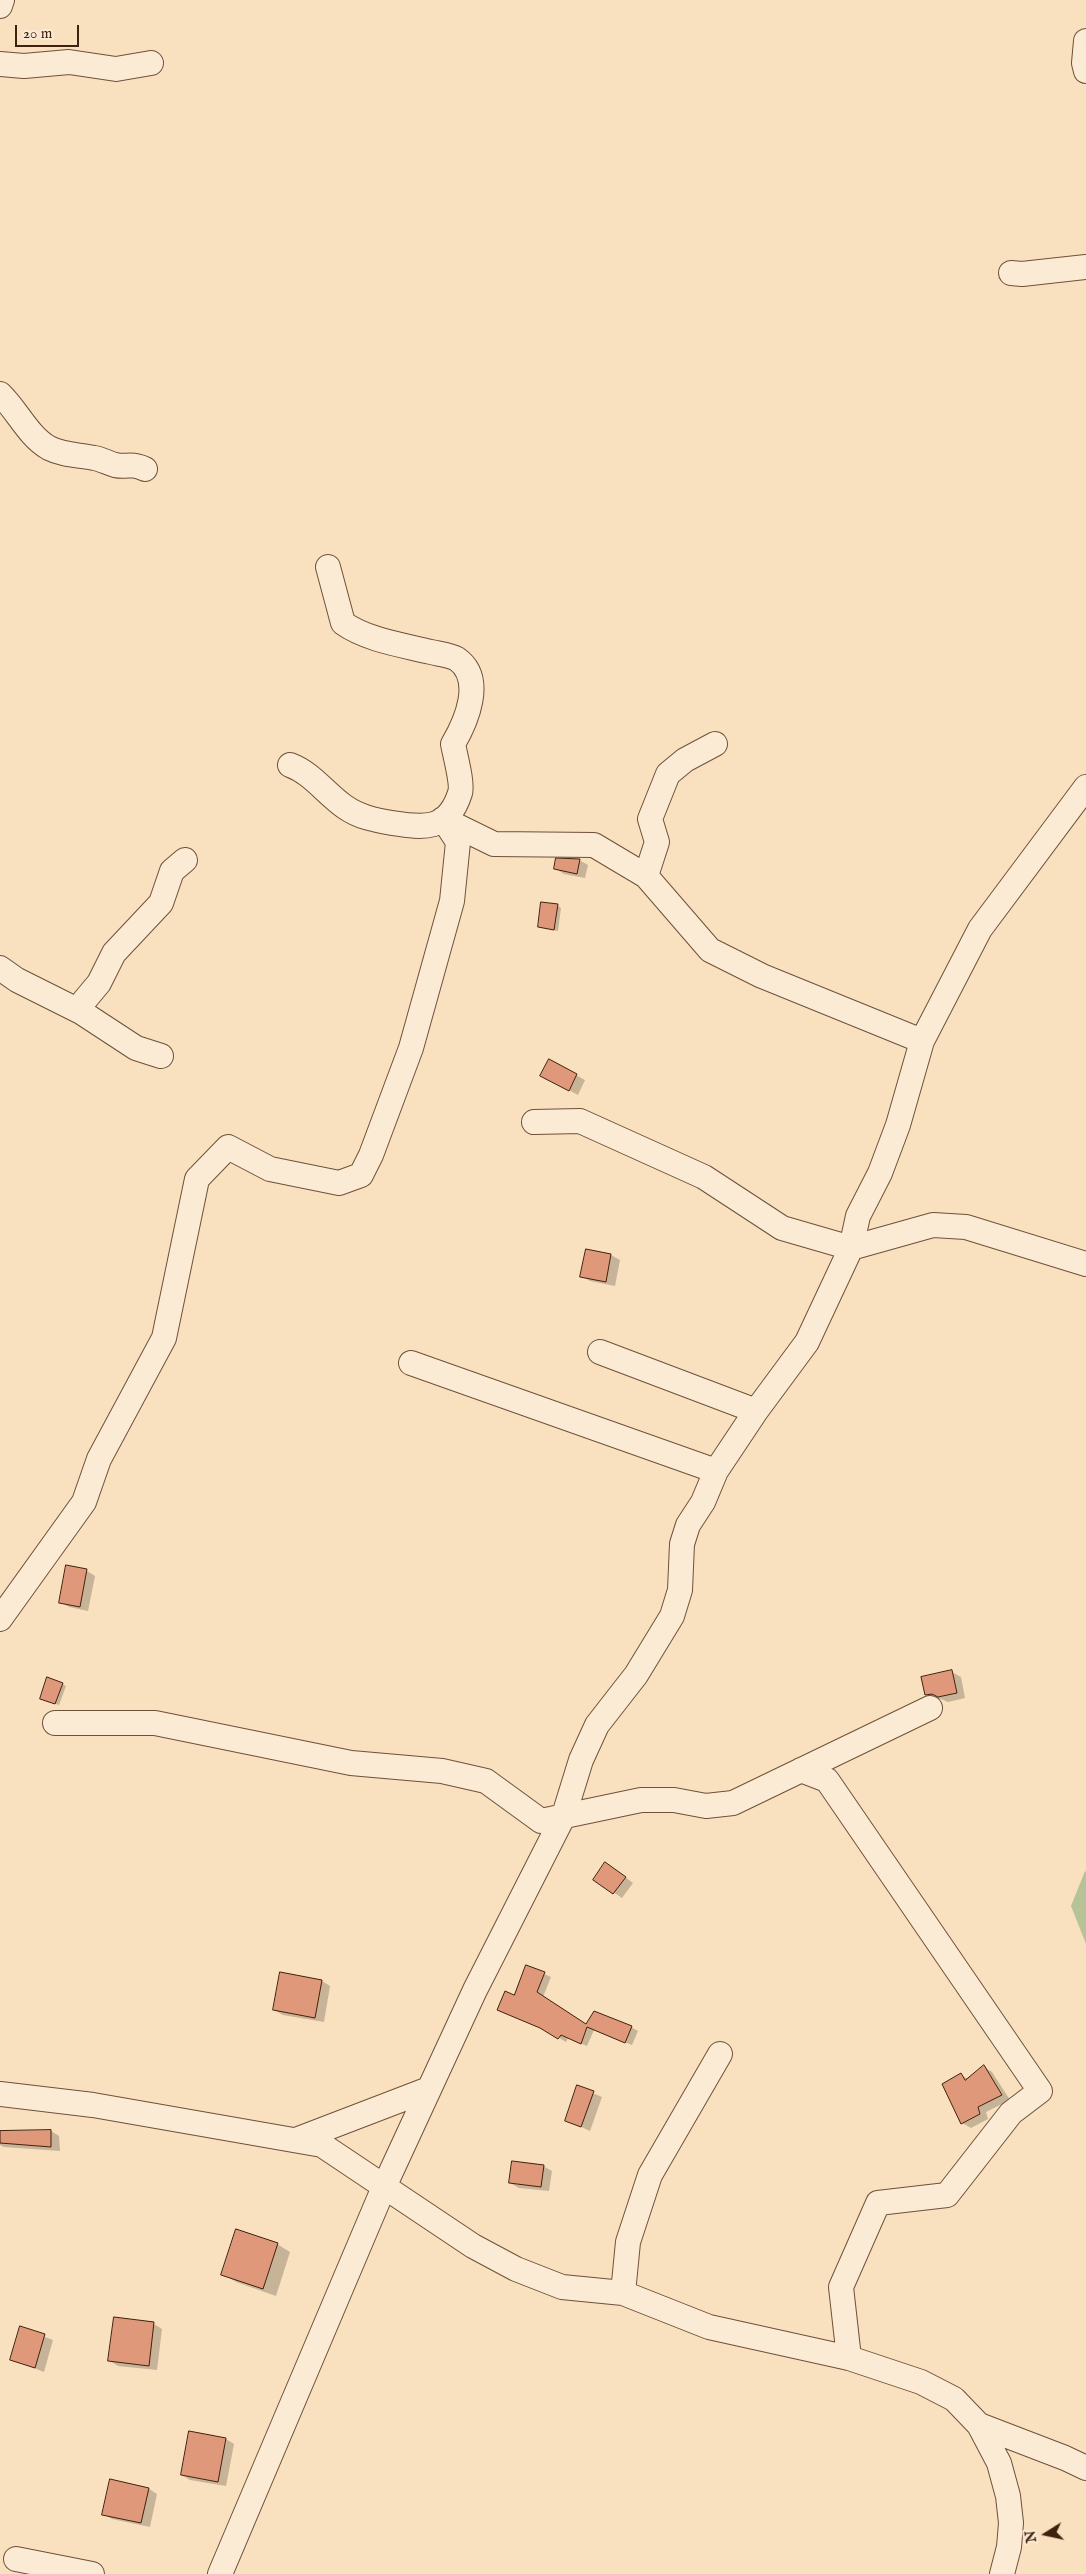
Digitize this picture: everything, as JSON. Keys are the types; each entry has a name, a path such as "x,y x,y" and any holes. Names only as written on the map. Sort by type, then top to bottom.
{"street":[{"path":"0,6 2,0"},
{"path":"1086,41 1084,63 1086,71"},
{"path":"0,64 24,66 69,62 116,69 151,62"},
{"path":"1011,273 1022,274 1086,267"},
{"path":"0,394 30,432 48,447 71,456 95,458 118,466 134,464 145,469"},
{"path":"290,765 301,769 344,807 364,818 421,828 433,825 451,812 461,791 453,744 464,725 472,703 469,680 465,669 457,659 352,630 343,623 328,567"},
{"path":"646,876 656,842 650,819 668,774 685,760 715,744"},
{"path":"220,2574 384,2187 475,1990 564,1815 581,1760 597,1725 636,1675 672,1616 680,1590 682,1544 688,1525 703,1502 716,1471 756,1410 807,1342 851,1248 858,1216 880,1173 898,1125 922,1041 980,929 1086,787"},
{"path":"443,819 494,844 594,845 646,876 710,950 762,976 922,1041"},
{"path":"0,1619 84,1502 99,1459 164,1338 197,1179 228,1147 270,1168 339,1183 361,1175 371,1155 411,1048 452,901 458,842 443,819"},
{"path":"81,1012 84,1001 99,984 114,953 161,903 172,871 185,860"},
{"path":"0,968 17,980 81,1012 136,1048 161,1056"},
{"path":"534,1122 580,1122 704,1177 782,1228 851,1248 933,1225 941,1225 966,1227 1086,1264"},
{"path":"600,1352 756,1410"},
{"path":"411,1363 716,1471"},
{"path":"55,1723 155,1723 351,1763 442,1771 486,1781 541,1821 641,1800 674,1800 706,1806 734,1803 930,1708"},
{"path":"801,1770 826,1780 1040,2091 1012,2113 947,2195 878,2203 841,2287 849,2358"},
{"path":"623,2293 628,2242 650,2175 720,2054"},
{"path":"296,2140 429,2089"},
{"path":"0,2094 93,2105 322,2145 473,2246 516,2269 562,2287 623,2293 708,2328 849,2358 921,2382 954,2399 979,2425 999,2463 1008,2496 1011,2523 1009,2547 1002,2574"},
{"path":"979,2425 1066,2458 1086,2468"},
{"path":"16,2559 92,2574"}],"green space":[{"path":"1086,1872 1086,1944 1071,1906"}],"building":[{"path":"556,858 580,859 577,874 554,869"},
{"path":"541,902 558,904 554,930 538,927"},
{"path":"549,1059 577,1074 569,1091 540,1076"},
{"path":"586,1249 611,1254 606,1282 580,1277"},
{"path":"66,1565 87,1569 80,1607 59,1603"},
{"path":"952,1670 957,1693 938,1697 932,1694 925,1695 921,1677"},
{"path":"47,1677 63,1683 55,1704 40,1699"},
{"path":"605,1862 626,1877 613,1894 593,1880"},
{"path":"526,1965 545,1972 537,1992 586,2024 594,2011 632,2026 625,2043 587,2027 581,2044 561,2035 558,2039 540,2028 497,2010 505,1991 514,1995"},
{"path":"280,1972 322,1980 315,2018 273,2010"},
{"path":"984,2065 1002,2095 978,2107 980,2114 961,2124 942,2084 961,2073 965,2080"},
{"path":"577,2085 594,2091 581,2127 565,2121"},
{"path":"51,2130 51,2147 0,2143 0,2131"},
{"path":"512,2161 544,2165 541,2187 509,2183"},
{"path":"236,2229 278,2243 263,2289 221,2275"},
{"path":"114,2317 154,2322 149,2366 108,2361"},
{"path":"20,2326 45,2334 35,2368 10,2360"},
{"path":"189,2431 226,2438 218,2482 181,2475"},
{"path":"110,2479 149,2488 141,2523 102,2515"}]}
